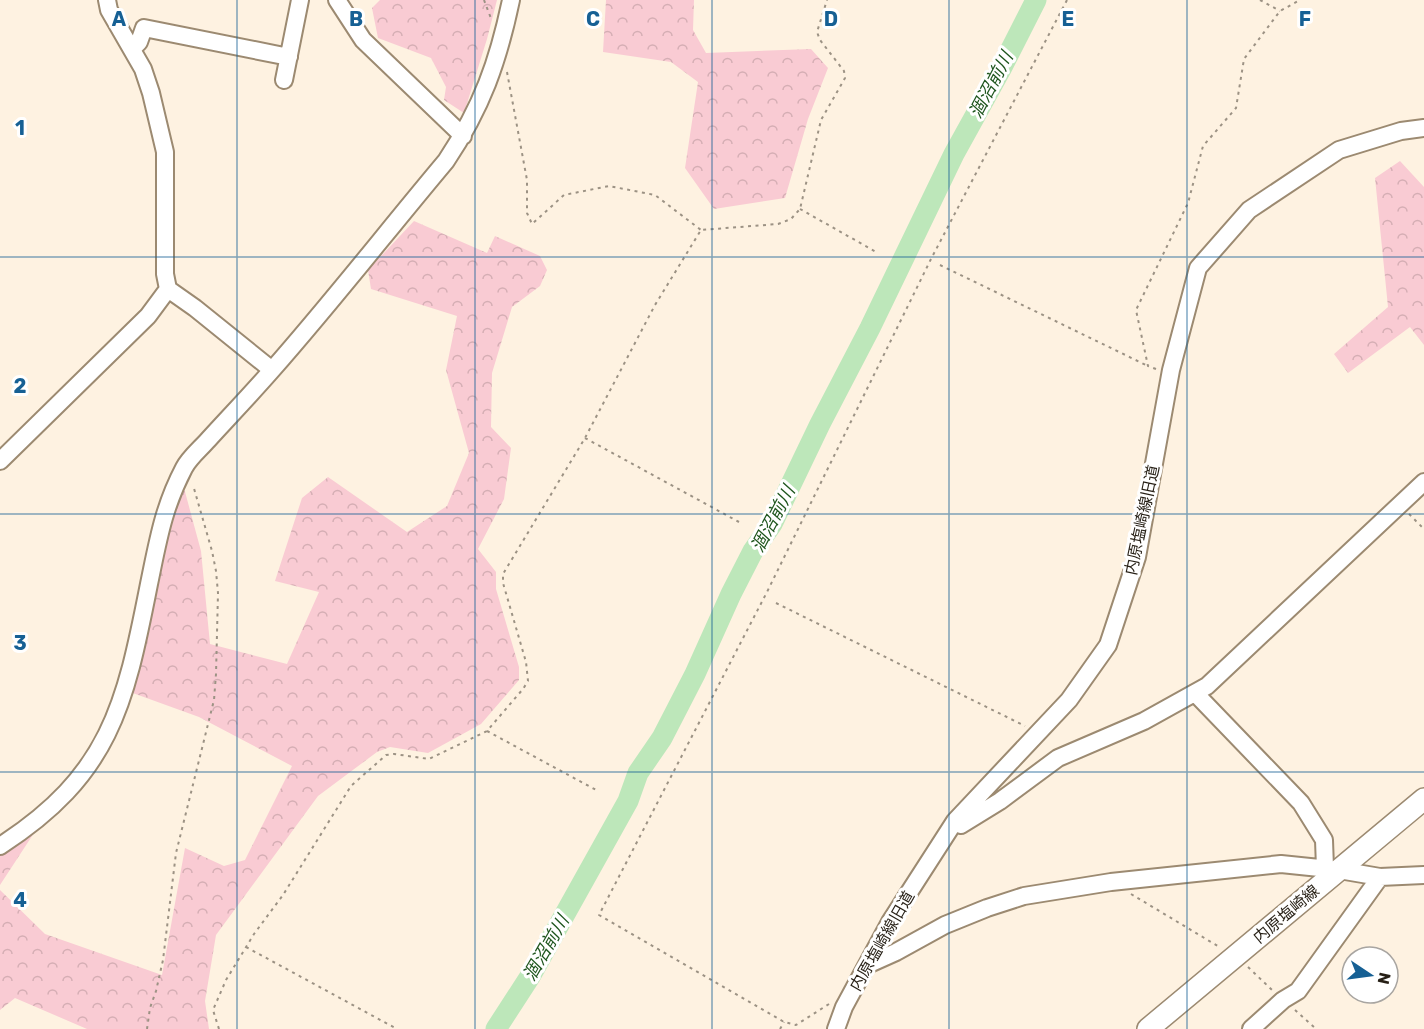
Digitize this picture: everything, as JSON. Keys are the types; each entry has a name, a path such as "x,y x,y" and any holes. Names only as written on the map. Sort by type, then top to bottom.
{"main road":[{"name":"内原塩崎線","path":"1148,1029 1235,956 1332,869 1424,799"}],"street":[{"path":"107,0 143,69 165,152 165,274 168,289 272,370"},
{"path":"284,80 300,0"},
{"path":"337,0 363,40 463,135"},
{"path":"0,846 45,813 70,790 97,756 120,706 136,652 163,517 185,465 272,370 446,161 481,104 502,44 511,0"},
{"path":"132,49 139,42 144,28 289,57"},
{"name":"内原塩崎線旧道","path":"836,1029 854,988 890,922 955,821 1069,699 1108,645 1137,557 1170,375 1198,268 1249,210 1338,150 1401,131 1424,128"},
{"path":"0,461 148,316 168,289"},
{"path":"942,842 967,819 1000,801 1058,758 1144,721 1195,693 1215,678 1424,482"},
{"path":"1195,693 1301,803 1323,840 1332,869"},
{"path":"867,965 945,925 1024,896 1111,882 1281,864 1380,877 1424,875"},
{"path":"1251,1029 1298,990 1380,877"}],"path":[{"path":"502,44 527,180 527,213 532,224 564,195 609,186 655,195 701,230 778,224 791,219 800,209 821,120 845,78 844,71 820,40 817,32 827,0"},
{"path":"796,1025 784,1022 599,915 772,582 930,259 1067,0"},
{"path":"1260,0 1280,11"},
{"path":"1148,366 1136,310 1188,203 1203,146 1236,108 1245,59 1280,11 1300,0"},
{"path":"800,209 878,253"},
{"path":"219,1029 213,1010 215,1003 246,947 283,895 351,786 386,755 429,759 487,731 528,681 526,662 503,584 503,574 585,438 655,305 701,230"},
{"path":"940,265 1170,375"},
{"path":"585,438 739,522"},
{"path":"147,1029 150,1008 163,960 176,853 214,700 216,674 218,593 216,571 185,465"},
{"path":"1400,505 1424,529"},
{"path":"776,603 1038,733"},
{"path":"487,731 598,791"},
{"path":"1111,882 1235,956"},
{"path":"246,947 397,1029"},
{"path":"793,1029 854,988"},
{"path":"780,1029 784,1022"}],"green space":[{"path":"380,0 497,0 464,113 444,100 446,87 431,58 378,38 372,8"},
{"path":"606,0 694,0 693,30 706,53 811,49 828,68 808,119 785,198 714,209 685,168 698,82 671,62 603,52"},
{"path":"1400,161 1424,187 1424,345 1410,327 1348,373 1334,354 1388,307 1375,178"},
{"path":"414,221 487,253 495,236 540,256 547,270 540,286 512,307 492,373 491,427 511,448 504,499 478,549 496,572 496,589 519,667 519,680 481,724 428,753 390,747 377,752 318,796 216,935 205,1001 209,1029 87,1029 15,998 0,1010 0,890 45,934 162,975 185,848 224,866 245,860 292,766 199,717 130,692 167,528 184,488 201,551 210,644 287,664 319,592 275,581 302,498 328,477 407,532 447,506 469,453 446,370 457,316 371,289 368,270"},
{"path":"30,830 34,833 0,885 0,851"}],"waterway":[{"name":"涸沼前川","path":"496,1029 531,975 628,801 638,773 662,738 695,674 731,594 753,551 772,524 954,154 1036,0"}]}
